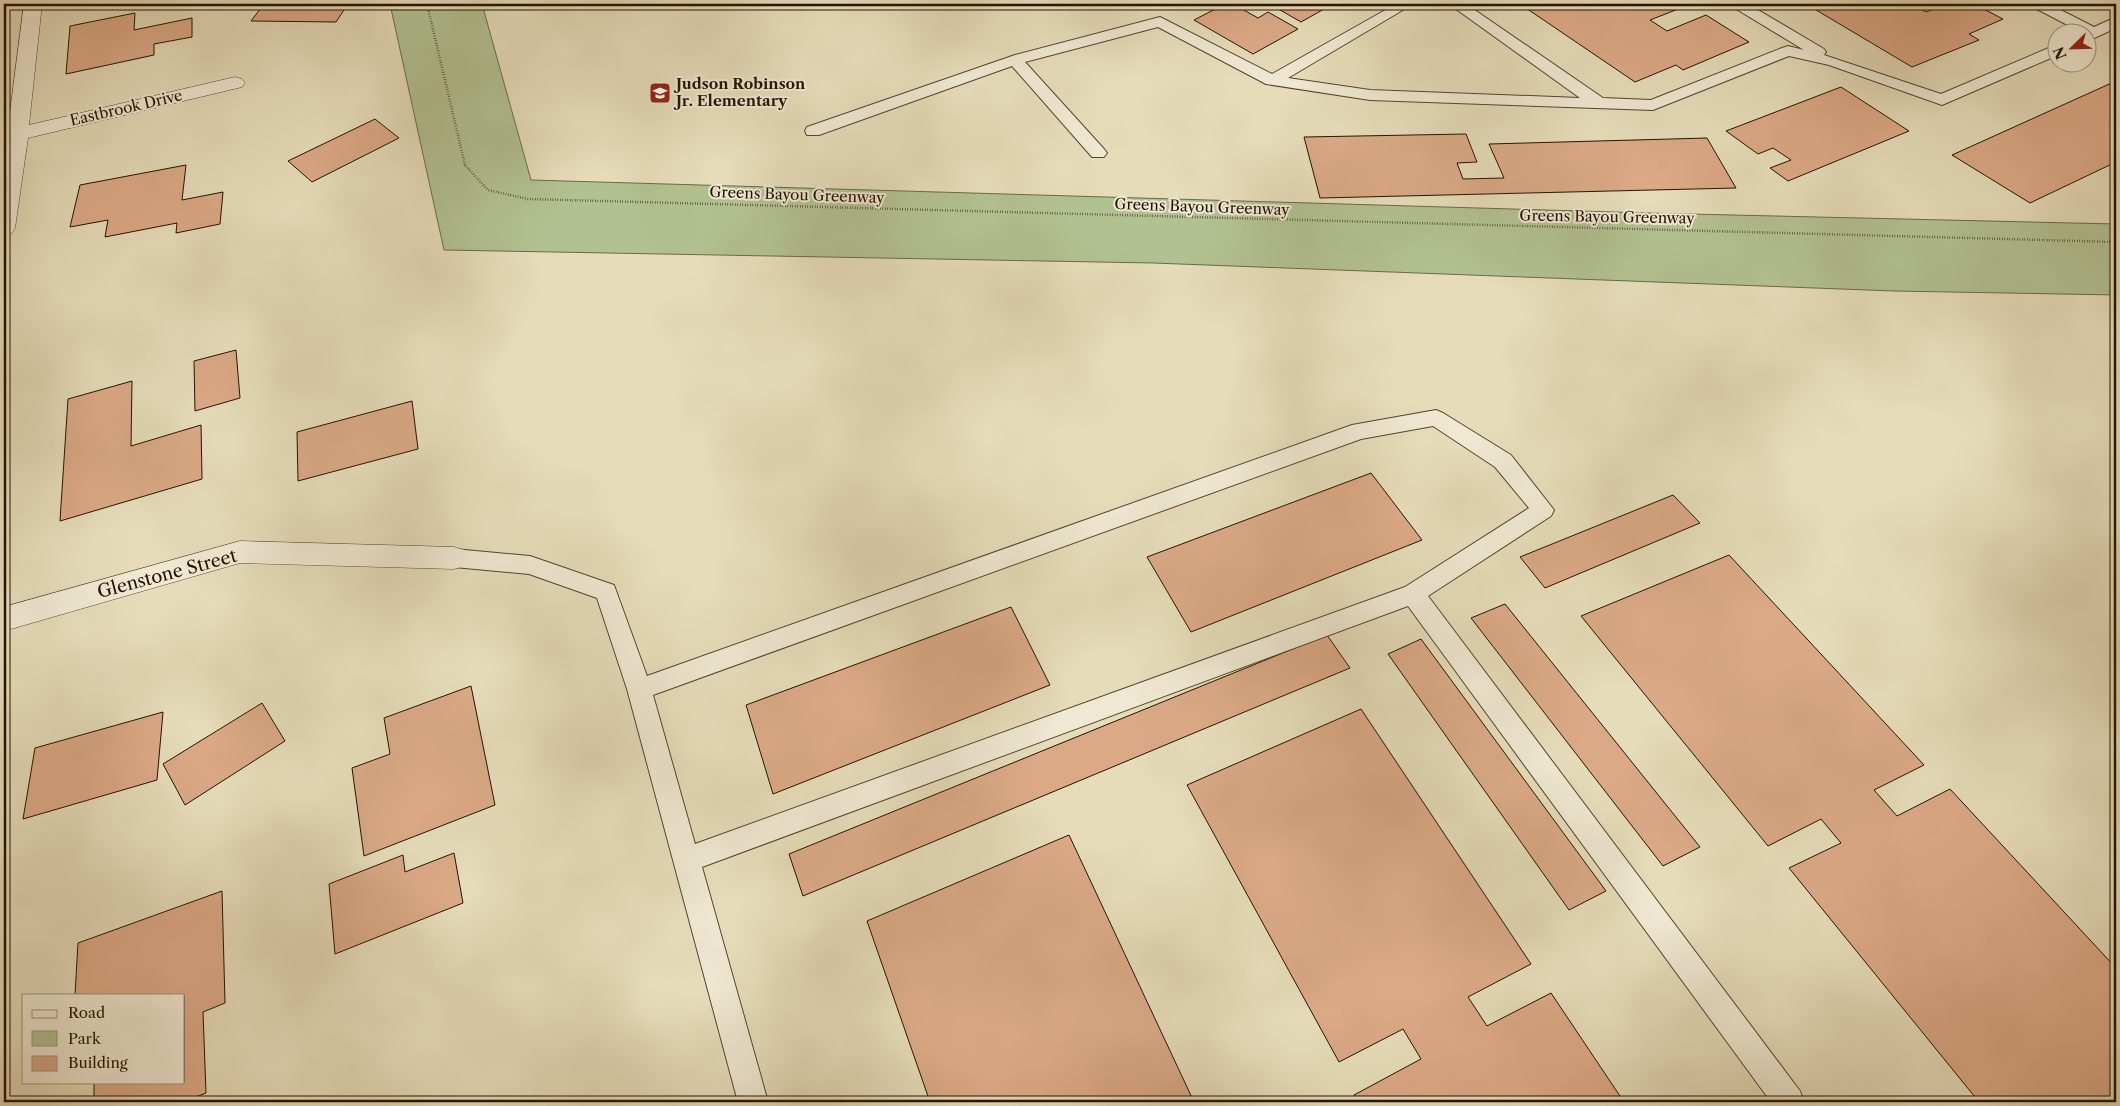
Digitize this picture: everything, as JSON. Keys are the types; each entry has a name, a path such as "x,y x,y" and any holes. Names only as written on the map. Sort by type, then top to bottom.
{"street":[{"path":"4,228 18,134 32,4"},
{"name":"Eastbrook Drive","path":"18,134 234,83"},
{"name":"Glenstone Street","path":"4,619 240,552 454,558"}],"lane":[{"path":"1272,82 1406,4"},
{"path":"1456,4 1598,103"},
{"path":"1738,4 1834,62"},
{"path":"2038,4 2069,22"},
{"path":"813,130 1015,60 1160,22 1272,82 1370,95 1653,105 1788,51 1834,62 1942,100 2048,53"},
{"path":"2098,30 2116,22"},
{"path":"1015,60 1098,153"},
{"path":"639,689 1359,431 1436,418 1503,461 1543,510 1413,594 686,860"},
{"path":"454,558 530,565 606,592 639,689 753,1102"},
{"path":"1413,594 1789,1102"}],"path":[{"name":"Greens Bayou Greenway","path":"427,4 464,166 488,190 528,199 2116,242"}],"green space":[{"path":"390,4 482,4 531,180 1647,213 2116,224 2116,295 1894,291 1153,263 444,250"}],"building":[{"path":"264,4 348,4 336,22 251,21"},
{"path":"1225,4 1252,4 1242,9 1258,18 1268,12 1298,29 1253,54 1194,20"},
{"path":"1281,4 1333,4 1301,22 1275,7"},
{"path":"1520,4 1691,4 1650,20 1667,31 1706,15 1749,42 1683,70 1676,65 1635,82"},
{"path":"1806,4 1912,4 1926,12 1947,4 1974,4 2003,19 1969,34 1979,40 1912,67"},
{"path":"135,13 134,30 192,18 192,37 154,44 154,55 66,74 70,26"},
{"path":"2116,81 2116,162 2030,203 1952,155"},
{"path":"1841,87 1909,131 1788,181 1770,168 1791,160 1773,148 1758,154 1726,131"},
{"path":"375,119 399,138 312,182 288,161"},
{"path":"1466,134 1477,162 1457,163 1463,179 1504,178 1489,144 1707,138 1736,188 1320,198 1304,137"},
{"path":"186,165 182,200 223,192 220,224 176,233 177,223 105,237 108,220 70,227 80,185"},
{"path":"236,350 240,398 195,411 194,361"},
{"path":"132,381 131,446 201,425 202,479 60,521 68,399"},
{"path":"412,401 418,449 298,481 297,432"},
{"path":"1371,473 1422,540 1191,632 1147,557"},
{"path":"1673,495 1700,523 1545,588 1520,557"},
{"path":"1729,555 1924,765 1874,790 1897,816 1950,789 2116,968 2116,1102 1979,1102 1789,868 1841,843 1821,819 1768,846 1581,616"},
{"path":"1505,604 1700,847 1663,866 1471,618"},
{"path":"1011,607 1050,685 773,794 746,705"},
{"path":"1327,635 1350,668 803,896 789,854"},
{"path":"1421,639 1606,891 1569,910 1388,654"},
{"path":"471,686 495,805 364,856 352,768 390,754 384,718"},
{"path":"262,703 285,741 185,805 163,764"},
{"path":"1361,709 1531,964 1468,997 1487,1026 1551,993 1624,1102 1358,1102 1354,1095 1421,1059 1403,1029 1339,1062 1187,785"},
{"path":"163,712 157,780 23,819 35,748"},
{"path":"1069,835 1194,1102 930,1102 867,921"},
{"path":"454,853 463,903 335,954 329,884 403,855 405,872"},
{"path":"222,891 225,1003 203,1012 206,1093 183,1102 94,1102 94,1084 185,1084 185,994 75,994 78,943"}],"place":[{"name":"Judson Robinson Jr. Elementary","path":"660,93"}]}
